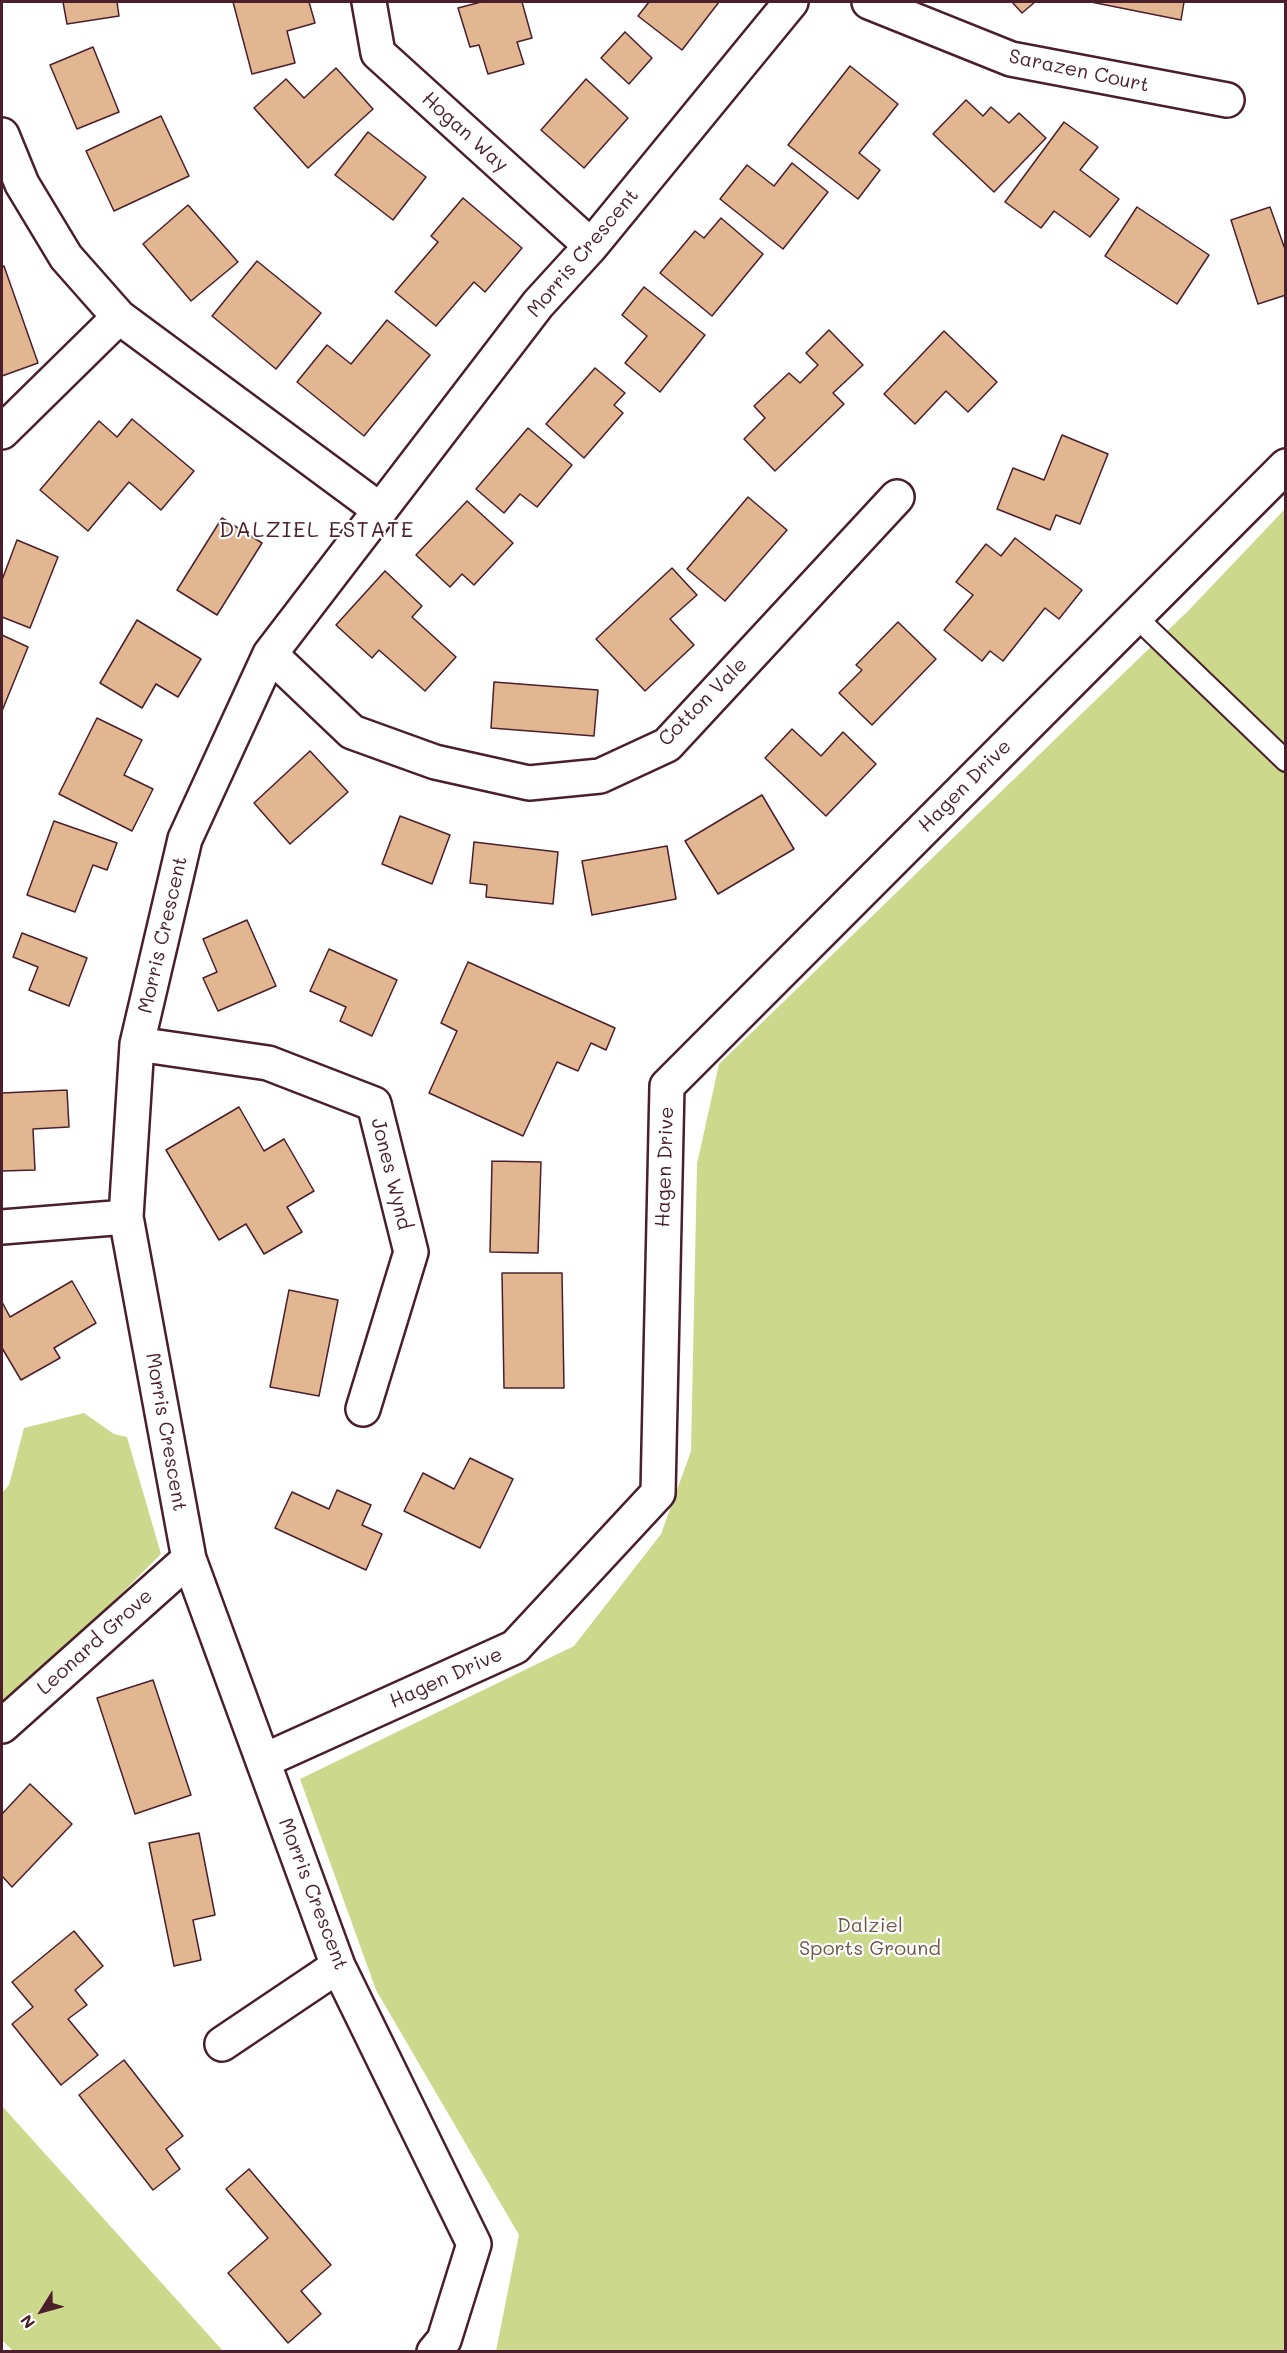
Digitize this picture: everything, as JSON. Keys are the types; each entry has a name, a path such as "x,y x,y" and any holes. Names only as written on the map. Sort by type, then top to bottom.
{"street":[{"name":"Hogan Way","path":"369,2 378,53 591,246"},
{"name":"Morris Crescent","path":"434,2352 444,2340 474,2244 338,1966 189,1559 126,1217 137,1044 185,839 270,654 538,304 591,246 791,2"},
{"name":"Sarazen Court","path":"869,2 1011,59 1227,100"},
{"path":"2,135 22,184 66,257 119,318 380,510"},
{"path":"2,432 119,318"},
{"name":"Hagen Drive","path":"263,1761 514,1647 658,1493 667,1086 1286,466"},
{"name":"Cotton Vale","path":"270,654 352,732 435,762 529,783 600,776 667,745 897,497"},
{"name":"Jones Wynd","path":"137,1044 268,1063 374,1104 411,1252 363,1409"},
{"path":"2,1227 126,1217"},
{"name":"Leonard Grove","path":"2,1726 189,1559"},
{"path":"222,2044 338,1966"}],"lane":[{"path":"1135,616 1286,761"}],"green space":[{"name":"Dalziel Sports Ground","path":"1285,509 1285,2351 496,2351 519,2235 376,1990 300,1779 574,1646 661,1534 691,1451 697,1164 719,1064 1189,610"},
{"path":"84,1413 114,1434 127,1437 161,1554 2,1713 2,1493 9,1485 24,1428"},
{"path":"2,2106 223,2351 13,2351 2,2340"}],"building":[{"path":"63,2 117,2 119,16 67,24"},
{"path":"233,2 309,2 315,23 287,31 295,63 252,74"},
{"path":"481,2 522,2 532,38 517,42 524,64 488,74 479,45 470,47 458,8"},
{"path":"649,2 719,2 682,50 638,16"},
{"path":"1012,2 1035,2 1022,13"},
{"path":"1091,2 1184,2 1181,20"},
{"path":"625,32 652,58 629,84 601,58"},
{"path":"93,47 119,112 77,129 50,65"},
{"path":"850,66 898,104 859,153 880,170 858,199 788,145"},
{"path":"336,68 373,109 308,168 254,108 286,79 304,98"},
{"path":"586,79 628,118 584,168 541,130"},
{"path":"966,100 983,116 991,107 1009,123 1019,113 1046,138 994,192 933,134"},
{"path":"161,116 189,176 114,211 86,151"},
{"path":"1064,122 1098,147 1080,170 1119,199 1090,237 1054,211 1041,228 1005,202"},
{"path":"368,132 426,177 393,220 335,175"},
{"path":"792,163 828,192 783,249 720,199 747,165 774,186"},
{"path":"463,198 522,248 485,292 474,282 436,326 395,292 438,242 431,236"},
{"path":"188,205 238,262 191,301 143,244"},
{"path":"1137,207 1209,255 1177,304 1105,256"},
{"path":"1270,207 1286,252 1286,295 1258,304 1231,220"},
{"path":"721,218 763,254 712,316 660,273 695,231 704,238"},
{"path":"257,261 321,313 276,369 212,316"},
{"path":"4,266 38,363 2,376 2,267"},
{"path":"644,287 705,335 660,392 625,363 647,336 622,315"},
{"path":"387,320 430,355 364,436 297,382 327,345 351,364"},
{"path":"829,330 863,365 833,393 844,404 775,471 744,439 765,418 754,406 789,373 800,383 818,365 806,353"},
{"path":"944,331 997,382 968,412 946,391 915,424 884,394"},
{"path":"595,368 625,393 614,405 623,413 584,458 546,424"},
{"path":"132,419 194,471 161,510 129,482 88,531 40,490 99,421 117,437"},
{"path":"528,428 572,465 537,507 520,494 504,513 476,489"},
{"path":"1062,435 1108,454 1080,524 1056,515 1050,530 997,509 1013,468 1044,480"},
{"path":"748,497 787,530 725,601 687,569"},
{"path":"467,501 513,543 474,585 462,574 450,587 416,555"},
{"path":"222,518 262,543 217,615 177,590"},
{"path":"1015,538 1082,590 1059,619 1045,608 1003,661 990,651 982,661 944,630 973,595 956,582 986,544 1001,556"},
{"path":"17,540 58,557 30,628 2,617 2,580"},
{"path":"672,568 697,595 670,619 694,645 645,691 596,639"},
{"path":"385,571 422,606 412,617 456,657 425,691 379,650 372,658 336,625"},
{"path":"137,620 201,659 178,697 156,684 142,708 100,683"},
{"path":"898,622 936,659 872,725 839,693 862,670 856,665"},
{"path":"2,635 28,647 2,711"},
{"path":"494,682 598,690 594,736 491,728"},
{"path":"97,718 142,740 124,775 153,789 132,831 59,794"},
{"path":"792,729 821,756 843,732 876,764 826,816 765,758"},
{"path":"310,751 348,792 290,844 254,803"},
{"path":"762,795 794,849 718,894 685,841"},
{"path":"400,816 450,835 432,884 382,864"},
{"path":"54,821 117,843 107,870 93,865 75,912 27,895"},
{"path":"474,842 558,852 553,904 486,897 487,885 470,883"},
{"path":"667,846 676,899 592,915 582,861"},
{"path":"247,920 276,986 218,1011 203,978 217,972 203,939"},
{"path":"22,933 87,958 69,1006 29,990 38,967 13,957"},
{"path":"329,949 397,980 372,1036 340,1021 346,1007 310,991"},
{"path":"468,962 615,1028 606,1050 591,1043 578,1071 557,1062 523,1136 429,1093 457,1031 441,1023"},
{"path":"67,1090 69,1127 33,1129 35,1170 2,1171 2,1093"},
{"path":"239,1107 264,1151 284,1139 314,1191 287,1207 302,1232 264,1254 246,1224 219,1240 166,1150"},
{"path":"492,1161 541,1162 538,1253 490,1252"},
{"path":"502,1273 562,1273 564,1388 504,1388"},
{"path":"72,1281 96,1323 54,1348 60,1358 21,1380 2,1348 2,1302 10,1317"},
{"path":"289,1290 338,1300 319,1396 270,1387"},
{"path":"470,1458 513,1479 480,1548 404,1511 423,1473 454,1489"},
{"path":"337,1490 371,1505 362,1525 382,1534 366,1570 275,1528 292,1492 329,1509"},
{"path":"153,1680 191,1795 135,1814 97,1698"},
{"path":"30,1784 72,1824 12,1887 2,1876 2,1814"},
{"path":"199,1833 215,1915 193,1920 201,1960 174,1966 149,1843"},
{"path":"74,1931 103,1966 75,1990 87,2005 68,2019 98,2055 61,2085 12,2024 33,2007 12,1982"},
{"path":"124,2060 183,2136 166,2149 180,2169 153,2190 79,2095"},
{"path":"249,2169 331,2265 301,2291 321,2314 288,2343 228,2273 268,2238 226,2189"}],"district":[{"name":"DALZIEL ESTATE","path":"317,530"}]}
